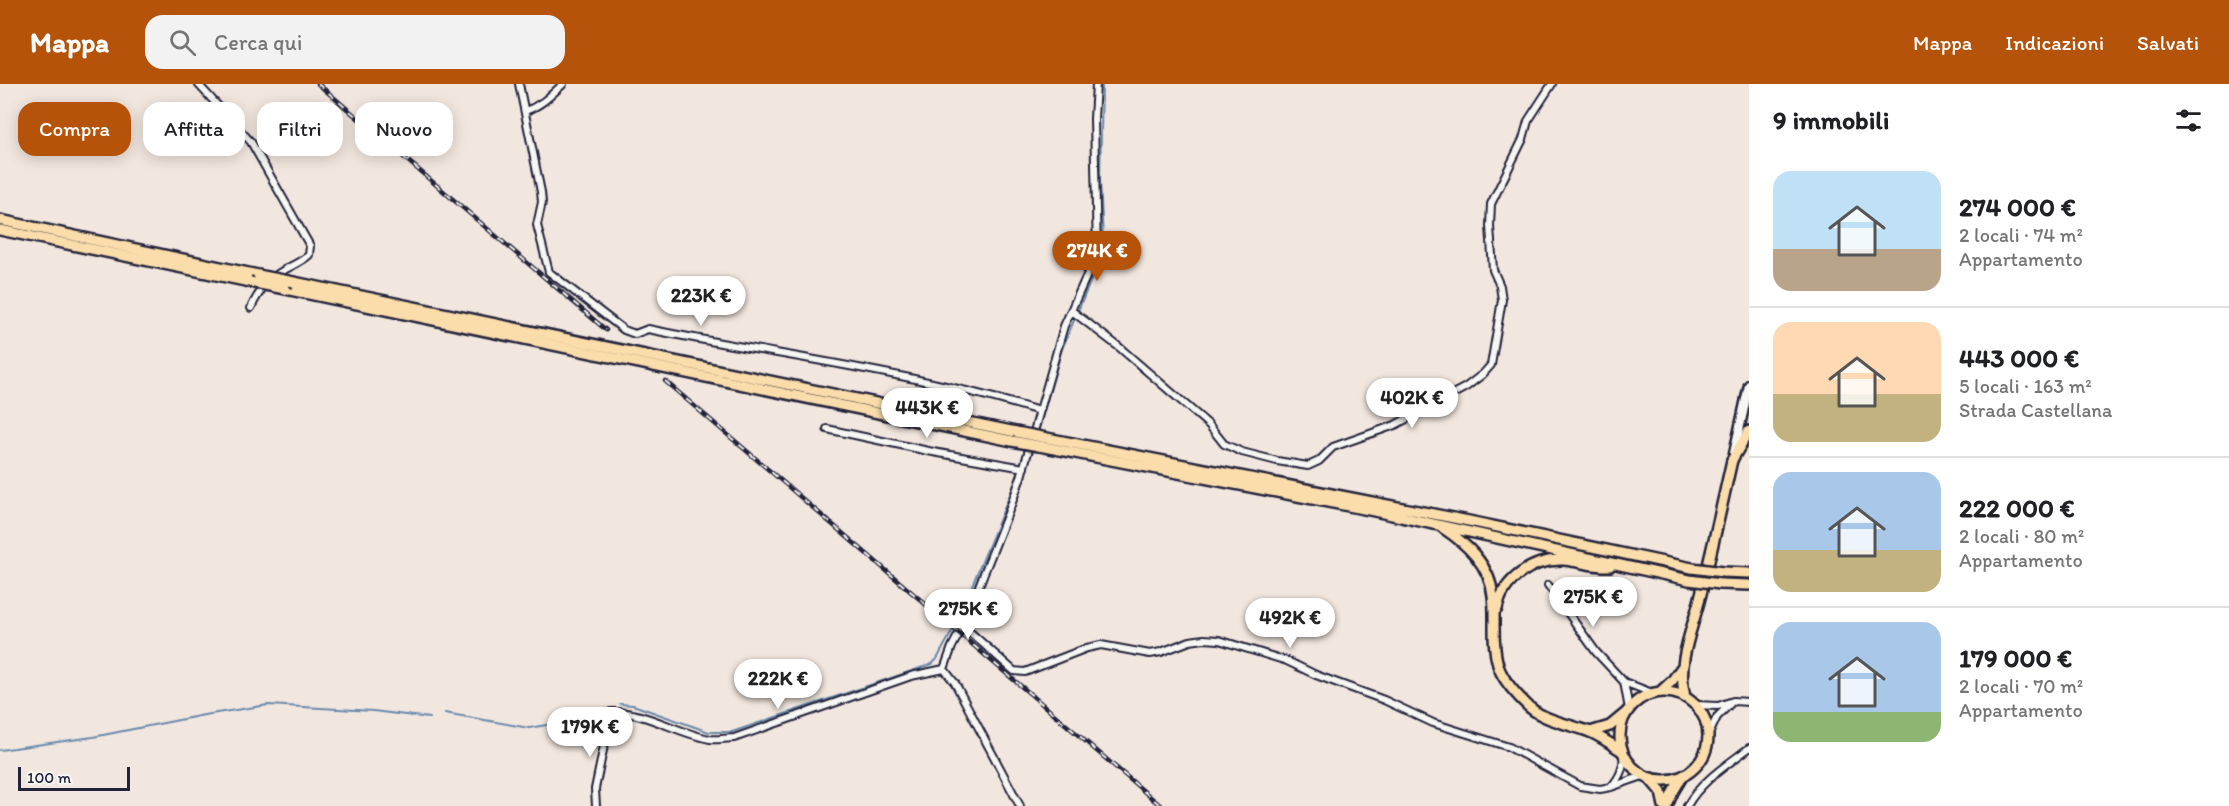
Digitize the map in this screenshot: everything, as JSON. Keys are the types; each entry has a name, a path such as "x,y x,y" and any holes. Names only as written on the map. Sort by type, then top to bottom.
{"main road":[{"path":"0,220 1014,436"},
{"path":"0,230 1014,436 1469,521 1692,568 1749,573"},
{"path":"1685,697 1681,681 1682,667 1749,386"},
{"path":"1732,460 1749,431"},
{"path":"1041,441 1689,580 1749,585"},
{"path":"1438,525 1469,547 1482,563 1493,595 1498,666 1508,684 1526,705 1543,717 1590,732 1623,753"},
{"path":"1494,626 1499,601 1509,584 1522,571 1541,563 1563,560 1597,567 1626,566"},
{"path":"1656,693 1672,681 1682,667"},
{"path":"1590,732 1610,726 1643,697 1656,693 1673,693 1685,697 1696,705 1707,723 1708,734 1708,745 1699,764 1682,777 1671,780 1646,777"},
{"path":"1628,710 1619,735 1623,753 1630,765 1661,792 1666,806"},
{"path":"1666,806 1682,777"}],"street":[{"path":"198,84 251,142 310,246 309,255 300,263 281,272 259,292 251,308"},
{"path":"519,84 541,192 542,202 537,225 549,272 624,330 635,334 648,328 830,363 939,385 1039,411"},
{"path":"525,111 546,101 563,84"},
{"path":"944,669 1010,508 1024,468 1064,326 1097,253 1094,119 1096,84"},
{"path":"1072,311 1209,425 1224,444 1242,452 1308,466 1319,461 1333,447 1395,425 1466,387 1491,365 1502,300 1500,286 1493,270 1491,204 1522,139 1528,121 1552,84"},
{"path":"826,429 933,452 1024,468"},
{"path":"1548,585 1596,652 1624,682 1656,693"},
{"path":"963,626 1014,671 1025,672 1087,648 1101,645 1150,654 1190,641 1204,639 1226,642 1287,661 1316,675 1384,700 1432,723 1509,747 1580,786 1611,788 1646,777"},
{"path":"596,806 595,789 611,712 657,721 713,740 734,738 911,676 944,669"},
{"path":"944,669 955,683 1020,806"},
{"path":"1624,682 1628,710"},
{"path":"1708,734 1717,717 1733,701"},
{"path":"1696,705 1718,706 1733,701 1749,702"},
{"path":"1687,806 1693,795 1749,748"},
{"path":"1611,788 1623,768 1623,753"}],"waterway":[{"path":"1038,432 1062,349 1101,256 1103,239 1100,180 1102,84"},
{"path":"1032,454 1034,447"},
{"path":"620,704 633,705 709,732 732,732 932,664 956,624 1016,480"},
{"path":"0,750 93,737 268,705 373,711 430,718"},
{"path":"445,713 529,728 558,723 600,710"}],"railway":[{"path":"318,84 606,330"},
{"path":"665,381 1161,806"}]}
